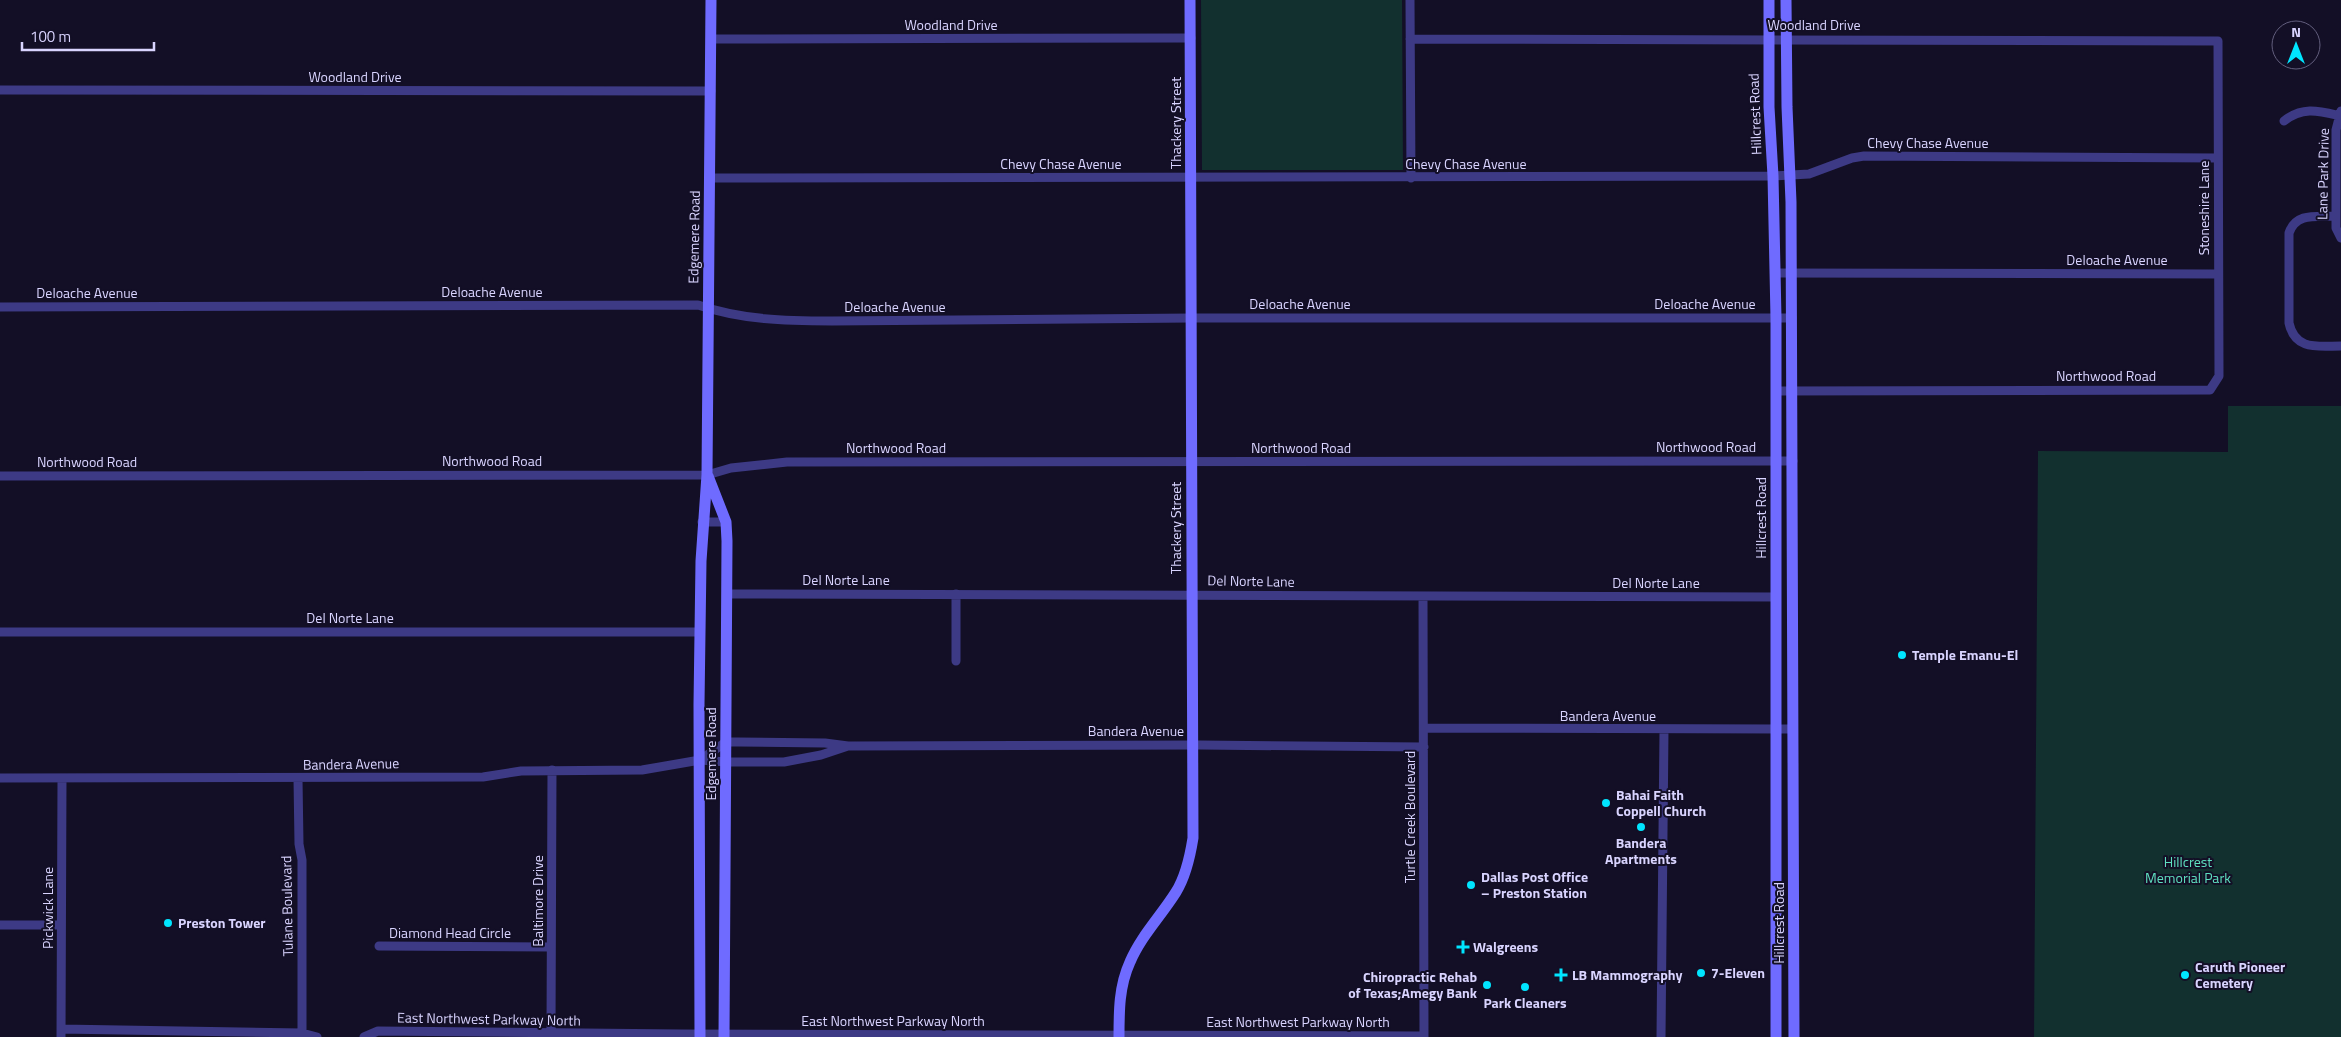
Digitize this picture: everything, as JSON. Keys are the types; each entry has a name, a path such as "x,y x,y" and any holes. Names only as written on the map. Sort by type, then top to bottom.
{"street":[{"name":"Edgemere Road","path":"700,1036 700,632 702,522 707,475 711,0"},
{"name":"Thackery Street","path":"1119,1036 1120,996 1130,961 1142,940 1176,892 1186,872 1193,838 1191,745 1192,318 1190,0"},
{"path":"1410,0 1412,178"},
{"name":"Hillcrest Road","path":"1769,0 1769,107 1773,176 1776,318 1776,1037"},
{"name":"Hillcrest Road","path":"1786,0 1785,39 1792,273 1794,1037"},
{"name":"Woodland Drive","path":"711,39 1191,38"},
{"name":"Woodland Drive","path":"1410,39 2218,41"},
{"name":"Stoneshire Lane","path":"2218,41 2219,376"},
{"name":"Woodland Drive","path":"0,90 710,91"},
{"path":"2284,121 2293,114 2311,110 2340,114"},
{"name":"Lane Park Drive","path":"2340,114 2336,130 2336,228 2341,238"},
{"name":"Chevy Chase Avenue","path":"710,178 1773,176 1809,174 1852,158 1864,156 2218,158"},
{"path":"2336,216 2299,218 2292,224 2289,233 2289,323 2291,334 2299,342 2309,346 2341,346"},
{"name":"Deloache Avenue","path":"1775,273 2218,274"},
{"name":"Deloache Avenue","path":"0,306 698,305 743,317 772,321 1192,318 1792,318"},
{"name":"Northwood Road","path":"1776,391 2210,390 2219,376"},
{"name":"Northwood Road","path":"0,476 707,475 731,468 787,462 1793,461"},
{"name":"Edgemere Road","path":"707,475 726,522 724,1036"},
{"path":"702,522 726,522"},
{"name":"Del Norte Lane","path":"727,594 1191,594 1776,602"},
{"path":"956,594 956,661"},
{"name":"Turtle Creek Boulevard","path":"1423,597 1424,1036"},
{"path":"1776,602 1793,602"},
{"name":"Del Norte Lane","path":"0,632 700,632"},
{"name":"Bandera Avenue","path":"1424,728 1793,729"},
{"path":"1661,1037 1664,730"},
{"name":"Bandera Avenue","path":"700,760 726,742 825,742 848,746 1191,745 1424,747"},
{"name":"Bandera Avenue","path":"0,778 298,779 483,777 521,770 642,770 700,760 784,762 821,755 848,746"},
{"name":"Baltimore Drive","path":"551,1033 552,770"},
{"name":"Pickwick Lane","path":"61,1033 62,779"},
{"name":"Tulane Boulevard","path":"298,779 299,844 302,860 302,1035"},
{"path":"1776,818 1794,818"},
{"path":"1777,923 1794,923"},
{"path":"0,925 61,925"},
{"name":"Diamond Head Circle","path":"379,946 551,947"},
{"name":"East Northwest Parkway North","path":"364,1037 378,1031 700,1036 1424,1036"},
{"path":"61,1033 302,1035 317,1037"}],"green space":[{"path":"1201,0 1402,0 1403,170 1202,170"},
{"name":"Hillcrest Memorial Park","path":"2228,406 2341,406 2341,1037 2034,1037 2038,451 2228,452"}],"place":[{"name":"Temple Emanu-El","path":"1902,655"},
{"name":"Bahai Faith Coppell Church","path":"1606,803"},
{"name":"Bandera Apartments","path":"1641,827"},
{"name":"Dallas Post Office – Preston Station","path":"1471,885"},
{"name":"Preston Tower","path":"168,923"},
{"name":"Walgreens","path":"1463,947"},
{"name":"7-Eleven","path":"1701,973"},
{"name":"LB Mammography","path":"1561,975"},
{"name":"Caruth Pioneer Cemetery","path":"2185,975"},
{"name":"Chiropractic Rehab of Texas;Amegy Bank","path":"1487,985"},
{"name":"Park Cleaners","path":"1525,987"}]}
